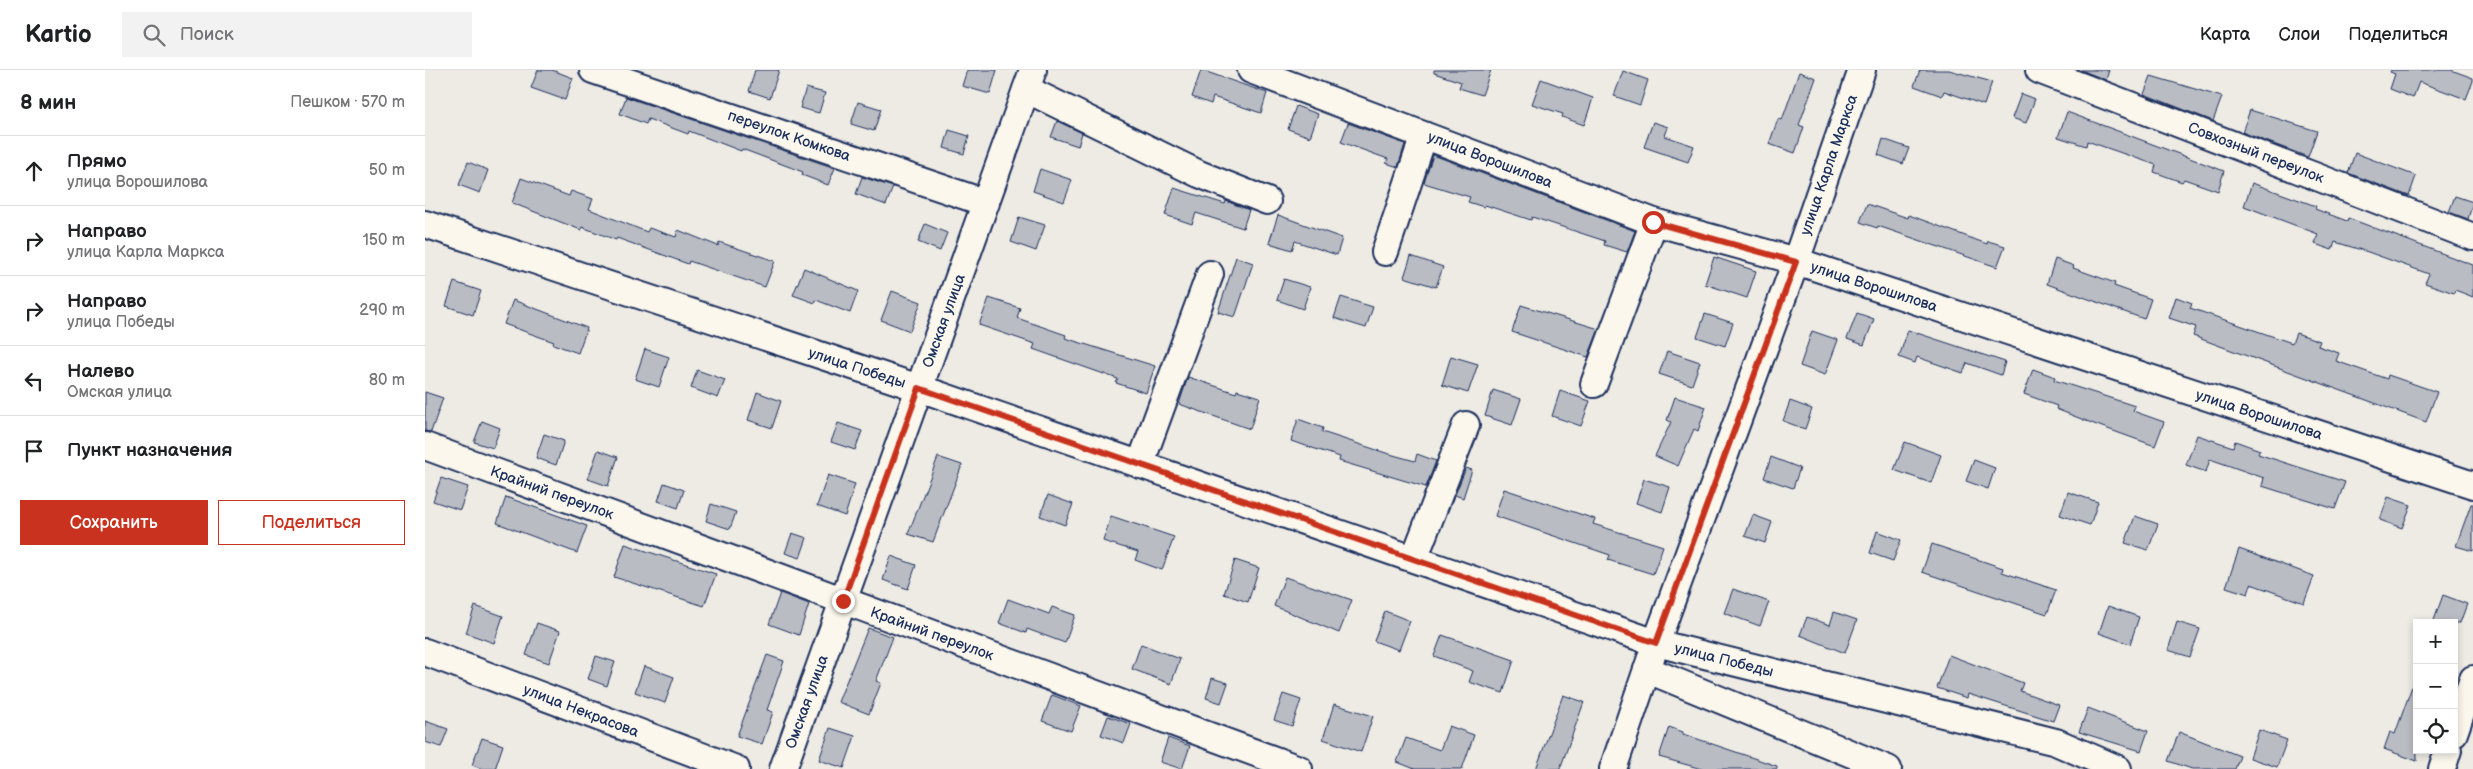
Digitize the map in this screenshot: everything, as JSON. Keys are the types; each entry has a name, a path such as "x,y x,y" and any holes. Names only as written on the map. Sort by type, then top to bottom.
{"street":[{"name":"переулок Комкова","path":"593,70 986,203"},
{"name":"улица Ворошилова","path":"1251,70 1653,222 1796,262 2473,485"},
{"name":"улица Карла Маркса","path":"1613,769 1656,643 1796,262 1862,70"},
{"name":"Совхозный переулок","path":"2039,70 2473,237"},
{"name":"Омская улица","path":"783,769 1030,80"},
{"path":"1030,80 1199,174 1267,201"},
{"path":"1385,252 1424,135"},
{"path":"1594,384 1653,222"},
{"name":"улица Победы","path":"425,224 919,388 1656,643 2056,742 2118,769"},
{"path":"1140,465 1210,274"},
{"path":"1414,559 1466,425"},
{"name":"Крайний переулок","path":"425,446 1299,769"},
{"name":"улица Некрасова","path":"425,652 736,769"},
{"path":"1648,670 1887,769"},
{"path":"2458,722 2473,679"},
{"path":"2442,769 2448,754"}],"building":[{"path":"538,70 552,70 573,78 565,100 531,88"},
{"path":"755,70 779,70 770,98 749,91"},
{"path":"967,70 997,70 990,94 962,86"},
{"path":"1201,70 1267,93 1261,113 1213,97 1211,104 1192,97"},
{"path":"1434,70 1491,70 1482,95 1459,88 1461,82 1434,73"},
{"path":"1920,70 1949,70 1992,82 1984,105 1944,91 1942,96 1914,86"},
{"path":"2081,70 2109,70 2106,80"},
{"path":"2391,70 2451,70 2473,78 2473,81 2466,99 2419,82 2413,98 2390,89 2395,74 2390,72"},
{"path":"1623,71 1648,80 1640,105 1614,96"},
{"path":"1799,72 1816,78 1799,125 1804,127 1795,153 1769,144 1778,119 1782,120"},
{"path":"2151,76 2222,97 2213,121 2144,94"},
{"path":"1541,79 1593,98 1584,125 1562,117 1563,114 1532,104"},
{"path":"806,88 825,93 819,113 800,108"},
{"path":"2021,94 2035,99 2026,123 2012,118"},
{"path":"626,97 835,168 828,185 802,175 803,172 689,131 688,134 648,119 646,124 620,114"},
{"path":"858,102 881,109 874,131 851,124"},
{"path":"1296,106 1318,114 1310,137 1288,129"},
{"path":"2250,110 2317,131 2308,157 2242,132"},
{"path":"2067,112 2224,171 2218,191 2184,179 2182,182 2154,172 2156,165 2087,141 2086,146 2058,137"},
{"path":"1057,121 1082,133 1078,146 1051,137"},
{"path":"1653,122 1668,127 1665,136 1694,146 1688,162 1644,147"},
{"path":"1348,123 1405,144 1398,167 1386,163 1388,159 1341,142"},
{"path":"949,130 969,136 964,154 944,148"},
{"path":"1883,139 1909,148 1903,164 1878,155"},
{"path":"2355,153 2416,176 2409,196 2348,173"},
{"path":"1433,155 1635,231 1627,252 1604,245 1605,241 1532,217 1531,220 1485,205 1484,207 1468,202 1470,197 1424,183"},
{"path":"468,162 488,170 480,193 459,185"},
{"path":"1040,169 1072,180 1064,202 1033,191"},
{"path":"862,177 893,187 886,205 856,194"},
{"path":"521,178 569,196 571,191 593,199 589,209 647,232 649,228 676,237 678,230 718,246 719,242 775,261 765,287 689,261 688,264 582,227 581,230 512,203"},
{"path":"2252,183 2316,206 2315,209 2347,221 2348,218 2473,265 2473,297 2455,290 2454,293 2425,283 2429,274 2368,252 2335,242 2332,250 2315,244 2318,234 2244,206"},
{"path":"1174,188 1225,204 1226,201 1249,210 1243,228 1196,213 1192,224 1165,215"},
{"path":"2455,196 2473,202 2468,219 2449,212"},
{"path":"1867,204 1908,218 1909,215 1987,244 1988,241 2005,246 1997,267 1878,226 1877,228 1860,222"},
{"path":"1278,215 1342,238 1337,255 1295,241 1292,250 1269,243"},
{"path":"1019,217 1045,225 1036,251 1011,242"},
{"path":"925,224 947,233 940,251 918,242"},
{"path":"1411,256 1443,267 1436,287 1404,277"},
{"path":"1236,257 1253,263 1235,317 1218,312"},
{"path":"1714,257 1756,271 1747,298 1705,284"},
{"path":"2055,259 2074,266 2073,268 2115,283 2114,286 2151,299 2144,319 2047,284"},
{"path":"804,268 858,291 850,313 816,300 815,303 793,295"},
{"path":"1284,279 1310,287 1303,309 1277,300"},
{"path":"454,282 481,291 473,315 446,306"},
{"path":"892,291 921,302 910,331 881,320"},
{"path":"1341,297 1373,307 1366,328 1334,318"},
{"path":"2176,297 2192,303 2190,308 2292,343 2296,333 2320,341 2318,346 2339,353 2336,361 2387,379 2388,375 2437,392 2426,422 2193,336 2196,327 2169,318"},
{"path":"989,298 1020,308 1017,318 1066,335 1065,338 1155,366 1146,393 1116,383 1118,379 1033,349 1035,344 979,325"},
{"path":"513,300 587,328 578,353 504,324"},
{"path":"1521,305 1599,329 1588,357 1512,332"},
{"path":"1857,313 1874,319 1864,345 1847,339"},
{"path":"1705,314 1733,323 1725,346 1697,337"},
{"path":"1908,330 2005,362 2001,375 1967,363 1963,373 1917,357 1915,363 1899,357"},
{"path":"1812,331 1838,340 1825,375 1800,366"},
{"path":"645,349 669,357 659,387 635,379"},
{"path":"1667,351 1700,362 1692,385 1659,374"},
{"path":"1451,356 1478,364 1468,393 1442,385"},
{"path":"2033,369 2055,377 2054,380 2135,406 2133,411 2164,422 2155,446 2056,409 2057,406 2024,394"},
{"path":"697,370 725,380 718,398 691,388"},
{"path":"1188,377 1236,393 1237,390 1260,397 1250,429 1179,404"},
{"path":"1493,390 1521,399 1512,425 1485,416"},
{"path":"1560,391 1590,401 1581,426 1552,416"},
{"path":"425,392 443,398 431,432 425,431"},
{"path":"757,392 781,401 772,428 748,420"},
{"path":"1675,397 1706,407 1698,431 1694,429 1678,466 1655,456 1671,422 1667,420"},
{"path":"1790,401 1812,409 1805,429 1783,421"},
{"path":"1298,419 1323,428 1322,432 1386,453 1415,461 1417,454 1436,461 1426,487 1339,461 1340,457 1291,441"},
{"path":"482,421 500,428 493,448 474,442"},
{"path":"838,423 862,431 855,450 831,442"},
{"path":"544,434 564,441 556,465 536,458"},
{"path":"2197,435 2233,447 2235,441 2260,450 2258,454 2345,482 2335,509 2262,486 2264,478 2210,459 2206,472 2186,465"},
{"path":"1905,442 1941,455 1931,483 1894,470"},
{"path":"598,450 618,457 608,486 588,479"},
{"path":"938,457 962,465 933,542 908,534"},
{"path":"1771,457 1800,468 1793,488 1764,478"},
{"path":"1974,460 1995,468 1988,489 1966,481"},
{"path":"1466,468 1472,470 1463,498 1455,495"},
{"path":"828,475 855,484 845,516 817,506"},
{"path":"441,478 468,487 460,510 433,501"},
{"path":"1644,479 1670,487 1662,512 1636,503"},
{"path":"664,483 684,490 678,508 658,501"},
{"path":"1504,489 1595,519 1593,524 1663,546 1653,574 1608,560 1610,555 1495,516"},
{"path":"2068,492 2098,502 2090,525 2060,515"},
{"path":"1048,495 1073,504 1065,525 1040,516"},
{"path":"506,497 587,526 577,553 497,523"},
{"path":"2388,497 2411,505 2402,528 2380,520"},
{"path":"711,504 736,512 730,529 706,521"},
{"path":"2471,504 2473,504 2473,551 2456,546"},
{"path":"1753,515 1772,522 1765,543 1745,536"},
{"path":"1111,516 1174,537 1162,570 1135,560 1138,552 1103,541"},
{"path":"2135,516 2158,524 2148,550 2125,543"},
{"path":"1877,531 1901,540 1893,561 1870,553"},
{"path":"792,533 807,538 800,558 785,553"},
{"path":"625,544 716,574 704,606 614,577"},
{"path":"1932,544 2003,568 2002,572 2056,590 2047,614 1922,572"},
{"path":"2239,549 2314,576 2304,603 2251,584 2248,594 2226,587"},
{"path":"891,556 916,565 908,589 883,580"},
{"path":"1235,560 1259,568 1248,602 1224,594"},
{"path":"1285,577 1352,600 1339,633 1274,606"},
{"path":"1733,589 1769,602 1760,626 1724,613"},
{"path":"780,593 809,604 799,635 769,624"},
{"path":"2443,595 2467,604 2460,623 2458,623 2458,619 2434,619"},
{"path":"1008,599 1049,614 1052,607 1075,615 1065,643 1027,629 1026,633 999,623"},
{"path":"475,606 503,616 494,643 466,633"},
{"path":"2108,606 2139,617 2130,644 2099,633"},
{"path":"1385,611 1410,621 1399,650 1374,641"},
{"path":"1834,612 1857,620 1845,653 1800,635 1807,617 1830,625"},
{"path":"2177,622 2200,629 2190,657 2168,650"},
{"path":"537,623 560,631 549,663 526,655"},
{"path":"868,628 893,637 876,681 881,683 869,714 838,702"},
{"path":"1442,635 1514,660 1503,693 1469,682 1473,671 1434,656"},
{"path":"1141,644 1180,659 1171,684 1132,669"},
{"path":"767,655 784,661 767,710 773,712 762,744 737,736"},
{"path":"1949,655 2023,683 2020,691 2059,705 2053,721 1968,694 1967,698 1937,688"},
{"path":"596,656 615,662 607,686 588,679"},
{"path":"644,666 674,677 665,703 635,692"},
{"path":"1212,678 1228,683 1221,703 1206,698"},
{"path":"2413,684 2413,754 2417,754 2417,761 2384,749 2390,732 2395,734"},
{"path":"1283,694 1301,700 1292,726 1274,720"},
{"path":"1052,695 1081,706 1071,731 1042,721"},
{"path":"1563,695 1584,702 1560,769 1536,769"},
{"path":"1334,704 1373,716 1361,752 1323,739"},
{"path":"2088,708 2148,731 2141,751 2079,732"},
{"path":"1108,716 1131,724 1124,743 1101,735"},
{"path":"425,721 448,729 441,747 425,742"},
{"path":"1449,726 1474,735 1462,769 1415,769 1397,762 1406,738 1440,750"},
{"path":"1669,727 1683,732 1683,734 1777,766 1777,769 1702,769 1659,757"},
{"path":"830,728 855,736 844,768 819,760"},
{"path":"2259,730 2287,740 2277,767 2250,758"},
{"path":"2179,732 2240,756 2235,769 2192,769 2168,761"},
{"path":"482,738 503,745 495,769 483,769 472,765"},
{"path":"1168,738 1190,746 1182,769 1160,762"}],"route":[{"path":"843,601 919,388 1656,643 1796,262 1653,222"}]}
